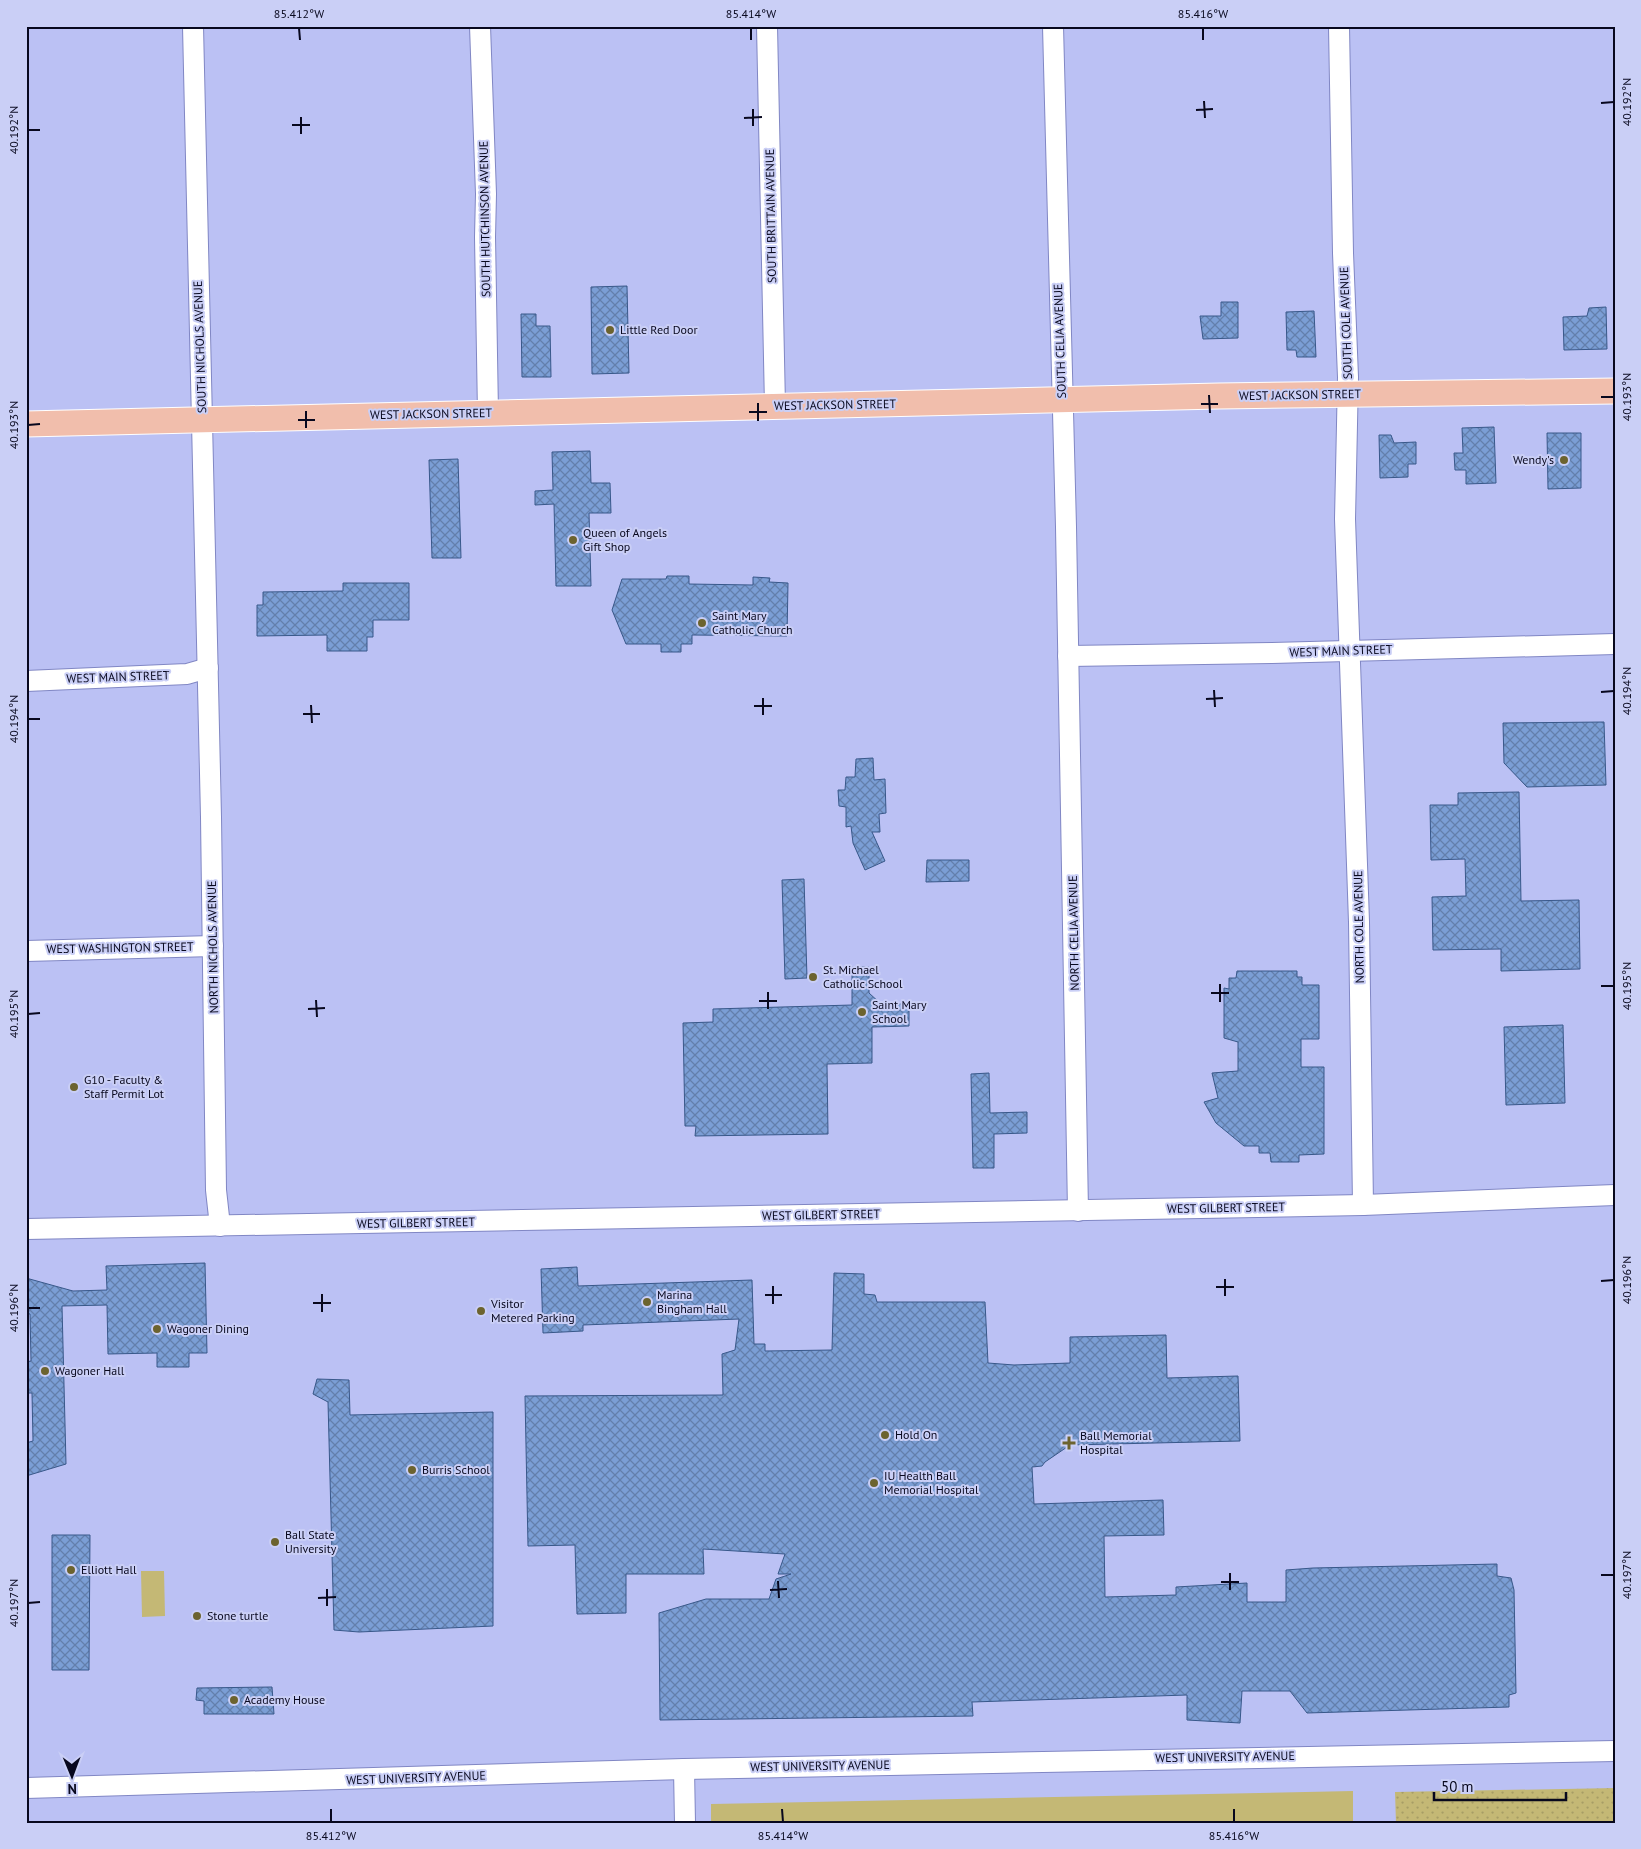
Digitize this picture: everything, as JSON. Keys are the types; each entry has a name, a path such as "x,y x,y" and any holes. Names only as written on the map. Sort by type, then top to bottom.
{"main road":[{"name":"WEST JACKSON STREET","path":"26,424 1062,400 1615,391"}],"street":[{"name":"SOUTH NICHOLS AVENUE","path":"193,26 208,668"},
{"name":"SOUTH HUTCHINSON AVENUE","path":"480,26 486,194 484,237 488,413"},
{"name":"SOUTH BRITTAIN AVENUE","path":"766,26 775,406"},
{"name":"SOUTH CELIA AVENUE","path":"1053,26 1068,656"},
{"name":"SOUTH COLE AVENUE","path":"1339,26 1348,395 1345,518 1349,650"},
{"name":"WEST MAIN STREET","path":"1068,656 1615,644"},
{"name":"NORTH COLE AVENUE","path":"1349,650 1359,922 1363,1205"},
{"name":"NORTH CELIA AVENUE","path":"1068,656 1078,1211"},
{"name":"WEST MAIN STREET","path":"26,681 186,674 208,668"},
{"name":"NORTH NICHOLS AVENUE","path":"208,668 216,1190 220,1226"},
{"name":"WEST WASHINGTON STREET","path":"26,951 213,946"},
{"name":"WEST GILBERT STREET","path":"26,1229 1078,1211 1363,1205 1615,1196"},
{"name":"WEST UNIVERSITY AVENUE","path":"26,1788 684,1769 1615,1751"},
{"path":"684,1769 685,1823"}],"shaded area":[{"path":"141,1571 164,1571 165,1616 142,1617"},
{"path":"1615,1788 1615,1823 1396,1823 1395,1792"},
{"path":"1353,1791 1353,1823 711,1823 711,1804"}],"building":[{"name":"Little Red Door","path":"627,286 629,373 592,374 591,287"},
{"path":"1221,302 1238,302 1238,338 1203,339 1200,316 1221,316"},
{"path":"1606,307 1607,349 1564,350 1563,317 1587,316 1589,308"},
{"path":"1314,311 1316,357 1297,357 1296,350 1287,350 1286,312"},
{"path":"521,314 536,314 536,326 550,326 551,377 522,377"},
{"path":"1494,427 1496,483 1466,484 1466,470 1455,470 1454,453 1463,453 1462,428"},
{"name":"Wendy's","path":"1547,433 1581,433 1581,488 1548,489"},
{"path":"1379,435 1391,435 1394,443 1416,442 1416,464 1408,464 1408,477 1380,478"},
{"name":"Queen of Angels Gift Shop","path":"590,451 591,483 610,483 611,513 589,513 591,586 556,586 554,504 535,505 535,491 553,490 552,452"},
{"path":"458,459 461,558 432,558 429,460"},
{"name":"Saint Mary Catholic Church","path":"667,576 689,576 689,584 753,585 753,577 770,578 769,582 788,583 787,636 692,635 692,644 681,644 681,652 661,652 661,644 626,644 612,610 622,579 666,579"},
{"path":"343,583 409,583 409,620 373,620 373,637 367,637 367,651 327,651 327,635 257,636 257,605 263,605 263,592 343,591"},
{"path":"1604,722 1606,785 1527,787 1504,763 1503,723"},
{"path":"873,758 874,780 885,779 886,813 879,814 880,832 872,832 885,861 865,870 853,843 851,826 846,827 846,807 839,806 838,790 845,790 846,777 855,777 856,759"},
{"path":"1519,792 1521,901 1579,900 1580,969 1501,971 1501,949 1433,950 1432,897 1466,896 1465,859 1431,860 1430,805 1458,805 1458,793"},
{"path":"927,860 969,860 969,881 926,882"},
{"path":"804,879 807,978 785,979 782,880"},
{"path":"852,967 869,967 869,993 881,1004 909,1004 909,1026 872,1027 872,1063 827,1064 828,1134 695,1136 696,1126 685,1126 683,1023 713,1022 713,1009 852,1005"},
{"path":"1237,971 1297,971 1297,977 1302,977 1302,985 1319,985 1319,1039 1301,1039 1301,1067 1324,1067 1324,1154 1299,1155 1299,1162 1271,1162 1270,1153 1259,1153 1259,1146 1244,1146 1216,1123 1204,1102 1218,1098 1212,1073 1238,1071 1238,1042 1224,1038 1224,988 1229,989 1229,978 1236,978"},
{"path":"1563,1025 1565,1103 1506,1105 1504,1027"},
{"path":"989,1073 990,1113 1027,1112 1027,1133 994,1134 994,1168 973,1168 971,1074"},
{"path":"205,1263 207,1353 189,1353 189,1367 157,1367 157,1353 108,1354 107,1305 62,1306 66,1464 26,1476 26,1443 33,1441 32,1393 26,1393 26,1362 31,1361 30,1314 26,1313 26,1278 73,1291 107,1290 106,1266"},
{"name":"IU Health Ball Memorial Hospital","path":"577,1267 578,1286 752,1280 754,1344 765,1344 765,1351 832,1350 834,1273 864,1274 864,1294 875,1295 877,1302 985,1302 988,1363 1014,1365 1070,1363 1070,1337 1166,1335 1167,1378 1238,1376 1240,1441 1070,1445 1042,1466 1032,1467 1034,1504 1163,1500 1164,1535 1104,1536 1105,1597 1176,1595 1176,1587 1247,1583 1247,1602 1286,1602 1286,1570 1497,1564 1497,1576 1511,1578 1514,1590 1516,1693 1509,1695 1509,1707 1307,1713 1290,1691 1242,1691 1240,1723 1187,1720 1187,1695 972,1702 973,1716 660,1720 659,1613 706,1599 769,1599 776,1579 791,1574 778,1574 785,1554 703,1549 704,1574 626,1574 626,1613 577,1614 575,1545 528,1546 525,1396 723,1395 722,1354 735,1350 739,1319 583,1325 583,1331 543,1333 541,1269"},
{"name":"Burris School","path":"317,1379 349,1380 350,1415 493,1412 493,1626 359,1632 334,1630 328,1402 313,1394"},
{"name":"Elliott Hall","path":"52,1535 90,1535 89,1670 52,1670"},
{"name":"Academy House","path":"272,1687 274,1714 204,1714 204,1701 196,1700 197,1688"}],"place":[{"name":"Little Red Door","path":"610,330"},
{"name":"Wendy's","path":"1564,460"},
{"name":"Queen of Angels Gift Shop","path":"573,540"},
{"name":"Saint Mary Catholic Church","path":"702,623"},
{"name":"St. Michael Catholic School","path":"813,977"},
{"name":"Saint Mary School","path":"862,1012"},
{"name":"G10 - Faculty & Staff Permit Lot","path":"74,1087"},
{"name":"Marina Bingham Hall","path":"647,1302"},
{"name":"Visitor Metered Parking","path":"481,1311"},
{"name":"Wagoner Dining","path":"157,1329"},
{"name":"Wagoner Hall","path":"45,1371"},
{"name":"Hold On","path":"885,1435"},
{"name":"Ball Memorial Hospital","path":"1069,1443"},
{"name":"Burris School","path":"412,1470"},
{"name":"IU Health Ball Memorial Hospital","path":"874,1483"},
{"name":"Ball State University","path":"275,1542"},
{"name":"Elliott Hall","path":"71,1570"},
{"name":"Stone turtle","path":"197,1616"},
{"name":"Academy House","path":"234,1700"}]}
